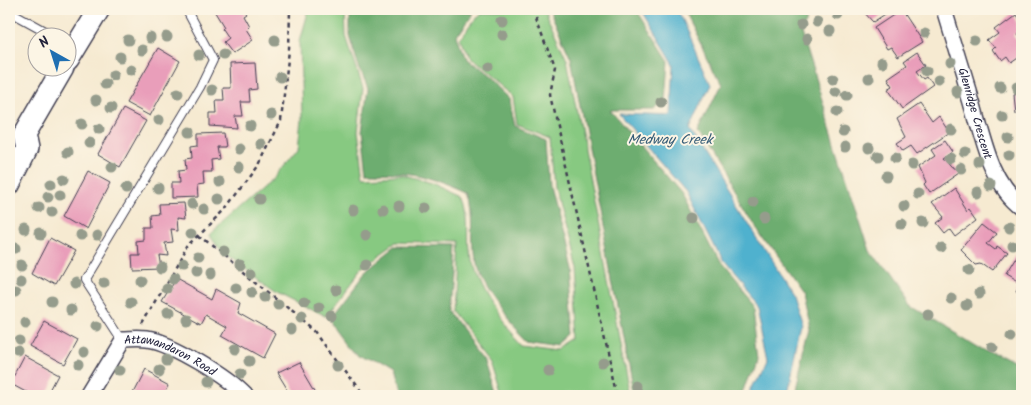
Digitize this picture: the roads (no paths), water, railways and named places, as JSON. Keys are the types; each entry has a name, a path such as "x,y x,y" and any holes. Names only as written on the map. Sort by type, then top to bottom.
{"main road":[{"path":"78,33 98,9"},
{"path":"9,185 28,149 17,137 56,78"}],"street":[{"name":"Glenridge Crescent","path":"944,9 990,160 1003,187 1015,203 1022,208"},
{"name":"Attawandaron Road","path":"89,396 129,340 159,343 226,378 244,396"}],"lane":[{"path":"129,340 84,280 200,87 213,60 186,9"},
{"path":"9,11 37,28"}],"water":[{"name":"Medway Creek","path":"641,9 675,9 681,18 710,84 690,130 791,294 801,327 786,396 750,396 768,357 757,306 723,266 686,192 619,114 671,116 674,64"}]}
